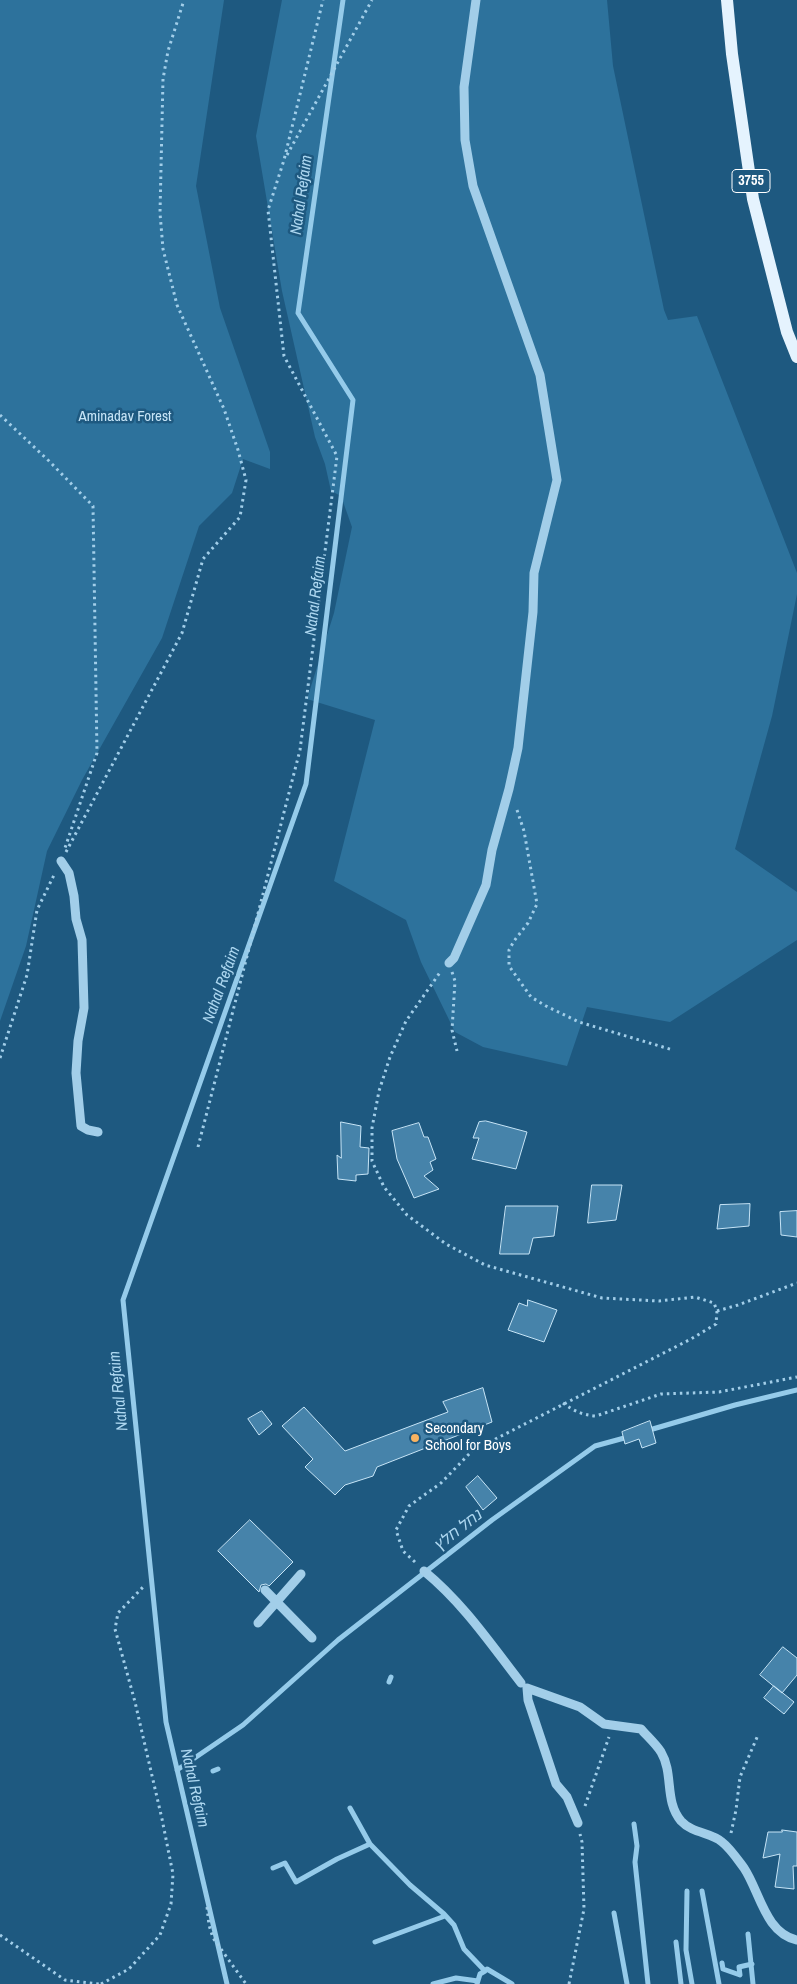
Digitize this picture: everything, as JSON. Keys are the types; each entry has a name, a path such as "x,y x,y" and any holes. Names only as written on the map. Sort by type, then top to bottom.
{"main road":[{"name":"3755","path":"727,0 732,54 753,199 787,332 797,357"}],"street":[{"path":"449,963 454,958 486,885 492,850 509,789 518,748 532,612 534,573 556,480 540,375 473,186 464,140 464,87 476,0"},
{"path":"61,861 69,873 76,919 82,940 84,1008 78,1041 76,1073 81,1126 98,1132"},
{"path":"424,1571 444,1587 477,1623 520,1683"},
{"path":"258,1623 301,1574"},
{"path":"265,1590 312,1638"},
{"path":"579,1828 567,1797 556,1784 528,1700 527,1688 580,1707 604,1724 641,1729 661,1752 670,1779 670,1802 681,1821 693,1831 721,1841 744,1869 772,1924 790,1938 797,1940"}],"path":[{"path":"0,1058 27,975 37,910 182,633 203,559 240,517 246,480 238,450 224,409 177,305 163,249 160,214 163,79 168,51 184,0"},
{"path":"198,1147 300,750 336,456 284,356 268,210 284,160 323,0"},
{"path":"284,160 372,0"},
{"path":"0,415 93,506 97,753 61,861"},
{"path":"509,789 524,831 537,904 528,923 509,950 509,966 530,997 546,1006 579,1022 673,1050"},
{"path":"424,1571 403,1551 396,1530 409,1506 441,1483 472,1451 708,1329 716,1324 717,1311 714,1302 695,1297 659,1301 602,1298 484,1265 446,1244 407,1215 384,1187 372,1161 372,1128 379,1091 390,1057 406,1021 436,976 449,963 454,981 452,1030 457,1051"},
{"path":"717,1311 738,1305 797,1282"},
{"path":"563,1403 576,1412 596,1416 661,1394 719,1392 797,1377"},
{"path":"0,1935 65,1980 100,1984 129,1969 160,1935 171,1904 174,1874 135,1702 115,1630 118,1613 145,1584"},
{"path":"569,1984 584,1910 582,1842 579,1828 606,1748 611,1725"},
{"path":"728,1849 740,1777 758,1735"},
{"path":"207,1907 213,1938 246,1984"}],"green space":[{"name":"Aminadav Forest","path":"0,0 224,0 196,186 220,308 270,452 270,469 243,459 232,493 199,526 162,638 82,780 47,851 26,946 0,1021"},
{"path":"282,0 607,0 613,66 664,310 668,320 697,316 797,573 797,594 772,716 735,849 797,892 797,940 670,1022 587,1007 567,1066 483,1047 455,1032 421,962 406,920 334,881 375,720 307,699 334,613 352,527 341,496 331,491 325,464 315,437 282,291 256,136"}],"building":[{"path":"486,1121 527,1132 516,1169 472,1159 479,1138 473,1138 479,1122"},
{"path":"341,1122 361,1126 360,1147 369,1148 368,1174 356,1175 356,1181 338,1179 337,1155 341,1158"},
{"path":"419,1123 424,1137 428,1137 436,1159 430,1162 433,1170 424,1176 439,1189 414,1198 397,1159 392,1131"},
{"path":"592,1185 622,1185 616,1220 588,1223"},
{"path":"750,1204 749,1226 717,1229 720,1205"},
{"path":"506,1206 558,1206 554,1236 533,1238 529,1254 500,1254"},
{"path":"797,1211 797,1237 781,1235 780,1212"},
{"path":"528,1300 557,1310 544,1342 508,1330 519,1303 527,1306"},
{"name":"Secondary School for Boys","path":"483,1388 492,1422 377,1467 373,1476 345,1485 335,1495 305,1467 313,1459 282,1426 304,1407 345,1451 448,1412 443,1402"},
{"path":"262,1411 272,1424 259,1435 248,1419"},
{"path":"650,1421 656,1443 642,1448 639,1439 625,1444 622,1432"},
{"path":"478,1476 497,1498 483,1510 466,1487"},
{"path":"250,1520 293,1562 269,1586 266,1584 261,1585 259,1592 218,1551"},
{"path":"783,1647 797,1658 797,1675 782,1693 760,1675"},
{"path":"774,1686 794,1702 784,1714 764,1698"},
{"path":"782,1830 797,1832 797,1866 793,1866 794,1889 775,1887 780,1854 763,1858 768,1832 782,1832"}],"waterway":[{"name":"Nahal Refaim","path":"227,1984 166,1722 123,1300 306,784 353,400 298,313 343,0"},
{"name":"נחל חלץ","path":"646,1431 735,1405 797,1390"},
{"name":"נחל חלץ","path":"177,1770 243,1725 338,1640 492,1520 595,1446 628,1437"},
{"path":"389,1682 391,1677"},
{"path":"213,1771 218,1769"},
{"path":"350,1808 370,1844 410,1885 454,1925 464,1949 485,1971 487,1969 512,1984"},
{"path":"634,1824 637,1846 635,1862 648,1984"},
{"path":"273,1868 285,1863 296,1882 337,1859 370,1844"},
{"path":"687,1891 686,1950 692,1984"},
{"path":"702,1891 719,1984"},
{"path":"614,1913 627,1984"},
{"path":"375,1942 445,1916"},
{"path":"748,1934 753,1984"},
{"path":"676,1942 681,1984"},
{"path":"722,1963 723,1969 740,1975 739,1967 752,1964"},
{"path":"477,1984 480,1974 485,1971"},
{"path":"433,1984 456,1978 478,1981"}],"place":[{"name":"Secondary School for Boys","path":"415,1438"}]}
